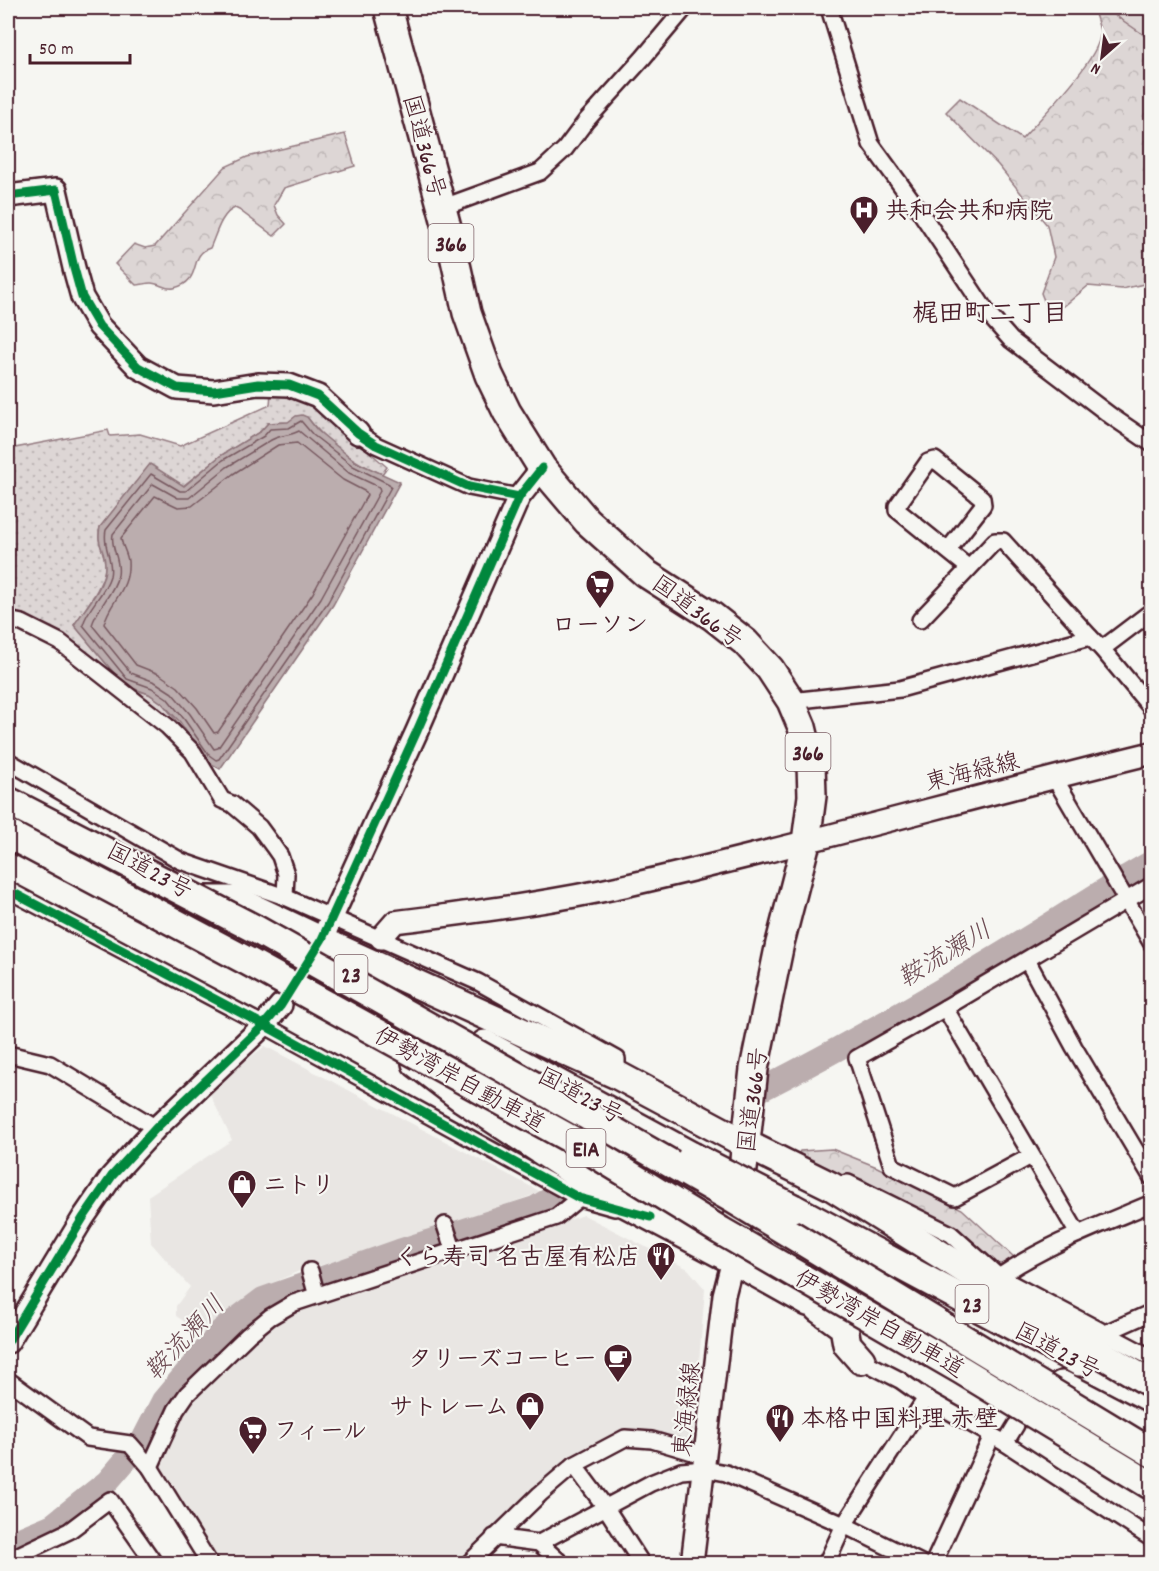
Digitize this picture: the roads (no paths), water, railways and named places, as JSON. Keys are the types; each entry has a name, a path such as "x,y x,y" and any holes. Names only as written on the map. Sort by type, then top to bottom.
{"highway":[{"name":"国道366号","path":"388,8 466,313 489,375 507,412 542,468 587,521 645,573 712,616 745,642 771,669 791,701 811,764 812,796 806,842 780,943 754,1069 733,1260"},
{"name":"国道23号","path":"8,799 533,1069 1152,1400"},
{"name":"伊勢湾岸自動車道","path":"8,799 257,930 596,1121 761,1216 1152,1453"},
{"name":"国道23号","path":"8,836 476,1092 783,1240 1152,1432"},
{"name":"伊勢湾岸自動車道","path":"8,836 249,962 576,1142 721,1231 962,1370 1152,1486"},
{"path":"207,900 236,900 617,1075 746,1144 831,1186 1061,1330 1152,1384"},
{"name":"23","path":"391,1044 472,1105 604,1192 733,1260"},
{"path":"733,1260 808,1302 844,1327 847,1344 861,1359"},
{"path":"808,1302 970,1337"}],"street":[{"path":"441,208 540,172 565,150 586,121 644,58 685,8"},
{"path":"829,8 871,144 919,210 988,314 1011,340 1111,416 1152,444"},
{"path":"8,196 56,190 82,297 99,326 138,367 177,388 214,391 258,384 289,385 318,396 358,433 376,446 469,487 519,497"},
{"path":"948,550 983,505 982,498 935,460 928,462 897,506 897,510 969,568"},
{"path":"322,939 519,497 542,468"},
{"path":"920,620 996,541 1003,541 1102,649 1152,709"},
{"path":"1102,649 1146,614 1152,612"},
{"path":"8,620 22,623 60,642 167,726 193,752 222,800 232,804 259,827 280,856 286,874 285,897"},
{"path":"791,701 900,688 1090,637"},
{"name":"東海緑線","path":"381,938 396,922 498,909 622,886 806,842 1152,753"},
{"path":"8,761 181,861 333,916 478,982 617,1059 617,1075"},
{"path":"1054,777 1152,944"},
{"path":"1031,1156 955,1197 892,1166 857,1058 1027,960 1119,890 1152,885"},
{"path":"8,890 264,1024 579,1198 650,1217"},
{"path":"1027,960 1074,1047 1152,1178"},
{"path":"8,1342 83,1218 112,1176 156,1128 281,1005"},
{"path":"945,1008 1078,1234"},
{"path":"8,1054 50,1064 156,1128"},
{"path":"831,1186 848,1183 951,1234 999,1277 1152,1358"},
{"path":"150,1467 176,1410 187,1394 241,1341 270,1317 294,1303 556,1216 579,1198"},
{"path":"999,1277 1078,1234 1152,1203"},
{"path":"446,1224 451,1243"},
{"name":"東海緑線","path":"692,1563 706,1462 724,1295 733,1260"},
{"path":"310,1271 315,1289"},
{"path":"1103,1334 1152,1312"},
{"path":"861,1359 998,1440 1152,1539"},
{"path":"8,1380 88,1438 129,1444 150,1467 210,1563"},
{"path":"826,1563 844,1525 926,1398"},
{"path":"933,1563 998,1440 1016,1425"},
{"path":"468,1563 574,1465 625,1438 652,1440 706,1462 923,1563"},
{"path":"539,1543 651,1483 706,1462"},
{"path":"574,1465 642,1563"},
{"path":"8,1560 69,1531 110,1500 155,1563"},
{"path":"494,1537 539,1543 562,1563"}],"water":[{"path":"302,415 356,462 400,482 333,605 220,769 205,760 180,722 162,703 149,694 124,685 74,625 102,581 105,560 99,539 100,527 150,464 184,486 220,456 261,431 268,423 288,422"}],"waterway":[{"name":"鞍流瀬川","path":"764,1088 927,998 1152,862"},
{"name":"鞍流瀬川","path":"8,1544 53,1525 107,1482 143,1440 163,1401 222,1330 263,1299 399,1251 535,1208 550,1199"}],"place":[{"name":"共和会共和病院","path":"864,236"},
{"name":"ローソン","path":"600,610"},
{"name":"ニトリ","path":"242,1210"},
{"name":"くら寿司 名古屋有松店","path":"661,1282"},
{"name":"タリーズコーヒー","path":"618,1384"},
{"name":"サトレーム","path":"530,1432"},
{"name":"本格中国料理 赤壁","path":"780,1444"},
{"name":"フィール","path":"253,1456"}],"district":[{"name":"梶田町二丁目","path":"990,312"}]}
